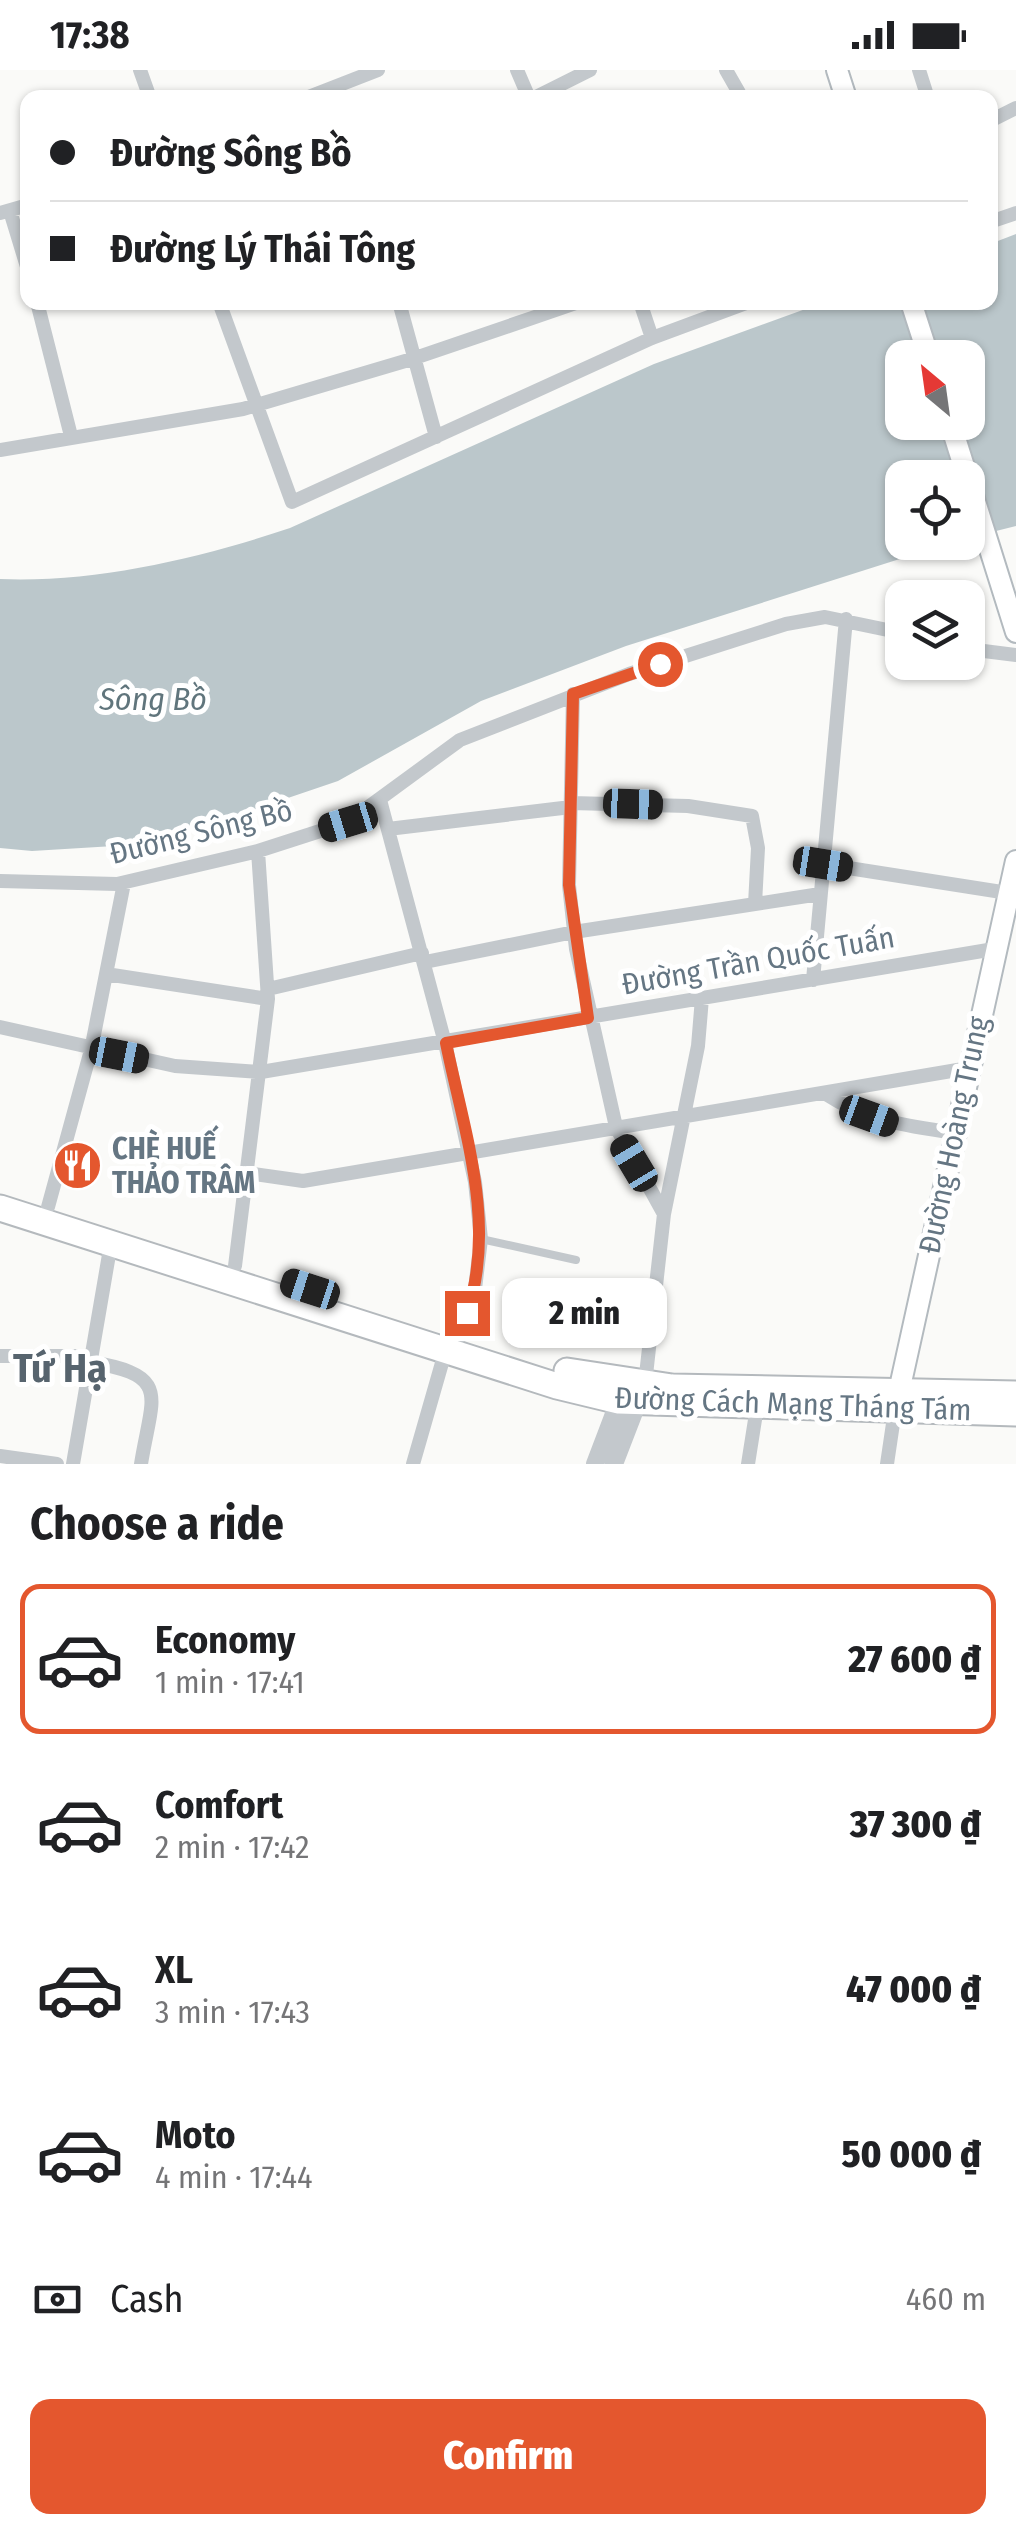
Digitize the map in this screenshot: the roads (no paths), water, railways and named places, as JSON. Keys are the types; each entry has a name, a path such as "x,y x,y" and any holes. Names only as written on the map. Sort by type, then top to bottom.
{"highway":[{"name":"Đường Cách Mạng Tháng Tám","path":"0,1191 235,1266 453,1343 557,1386 757,1406 1016,1394"},
{"name":"Đường Cách Mạng Tháng Tám","path":"0,1208 453,1343"},
{"name":"Đường Cách Mạng Tháng Tám","path":"632,1392 896,1400 1016,1412"}],"main road":[{"path":"914,310 924,340"},
{"path":"956,440 1016,632"},
{"name":"Đường Hoàng Trung","path":"896,1400 1016,861"}],"street":[{"path":"338,90 378,70"},
{"path":"549,90 590,70"},
{"path":"5,212 20,250"},
{"path":"39,310 71,436"},
{"path":"222,310 292,502 652,338 727,310"},
{"path":"401,310 436,437"},
{"path":"0,450 253,404 412,359 556,310"},
{"path":"643,310 652,338"},
{"name":"Đường Sông Bồ","path":"0,881 124,883 258,851 348,822 460,740 573,694 786,624 825,616 885,629"},
{"path":"813,980 846,619"},
{"path":"985,651 1016,655"},
{"path":"573,694 569,885 588,1018 616,1127 664,1214"},
{"path":"380,800 446,1043 469,1151 481,1239 475,1289 413,1464"},
{"path":"388,829 571,805 688,806 752,816 757,824 755,904"},
{"path":"235,1266 268,994 258,851"},
{"path":"823,864 1008,894"},
{"path":"48,1206 91,1050 124,883"},
{"path":"106,974 268,994 424,958 820,894"},
{"name":"Đường Trần Quốc Tuấn","path":"0,1027 175,1066 261,1072 994,949"},
{"path":"614,1464 632,1392 685,1116 702,998"},
{"path":"248,1172 302,1181 969,1068"},
{"path":"824,1092 849,1110 889,1124 955,1133"},
{"path":"73,1464 111,1243"},
{"path":"0,1356 91,1359 137,1372 149,1382 152,1394 140,1464"},
{"path":"595,1464 632,1392"},
{"path":"886,1464 896,1400"},
{"path":"748,1464 757,1406"},
{"path":"0,1456 57,1464"}],"lane":[{"path":"481,1239 576,1260"}],"water":[{"name":"Sông Bồ","path":"1016,234 1016,526 985,534 985,460 885,460 885,560 897,560 626,646 481,701 338,781 199,828 114,846 32,851 0,848 0,579 110,573 220,549 290,528 654,364 803,310 998,310 998,241"}],"place":[{"name":"CHÈ HUẾ THẢO TRÂM","path":"77,1166"}],"district":[{"name":"Tứ Hạ","path":"60,1368"}]}
